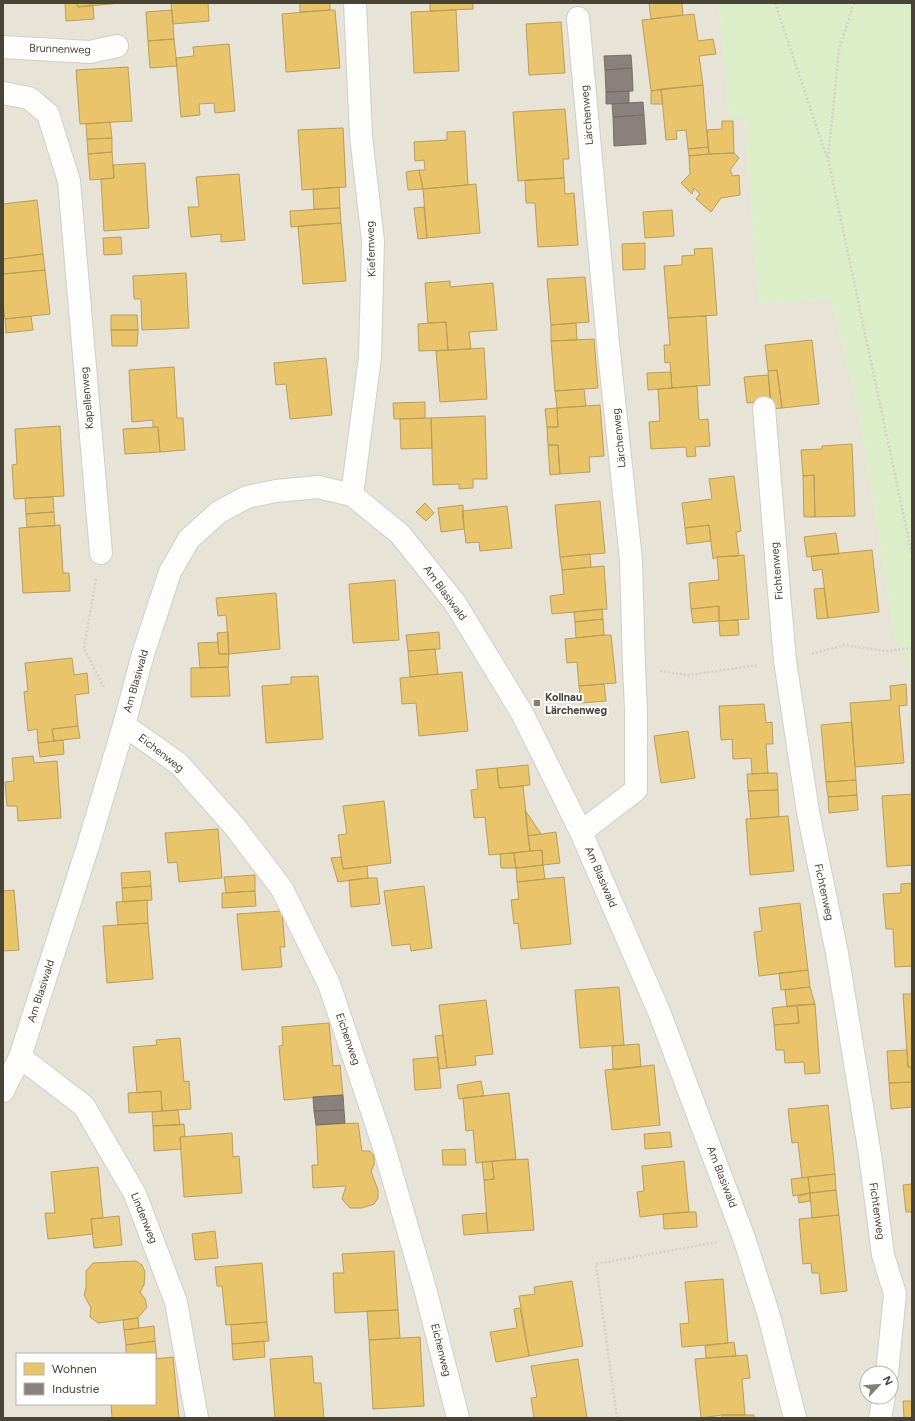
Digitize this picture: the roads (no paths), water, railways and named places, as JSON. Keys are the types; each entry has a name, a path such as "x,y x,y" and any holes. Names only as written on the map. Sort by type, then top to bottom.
{"street":[{"name":"Kiefernweg","path":"352,495 370,357 374,241 361,136 355,3"},
{"name":"Lärchenweg","path":"578,18 608,335 632,560 636,710 636,790 581,832"},
{"name":"Brunnenweg","path":"3,47 90,52 117,46"},
{"name":"Kapellenweg","path":"3,93 29,98 48,114 69,181 101,553"},
{"name":"Fichtenweg","path":"764,408 778,592 785,661 808,812 839,969 870,1155 884,1255 904,1297 889,1365"},
{"name":"Am Blasiwald","path":"3,1091 20,1057 88,846 144,654 170,572 189,538 219,512 247,497 276,491 318,487 352,495 400,534 455,603 522,714 581,832 660,1014 744,1238 769,1316 795,1418"},
{"name":"Eichenweg","path":"124,725 179,764 235,827 282,889 329,984 385,1152 426,1292 458,1418"},
{"name":"Lindenweg","path":"20,1057 84,1106 135,1194 176,1302 197,1418"},
{"path":"880,1418 882,1405"}],"place":[{"name":"Kollnau Lärchenweg","path":"537,703"}]}
